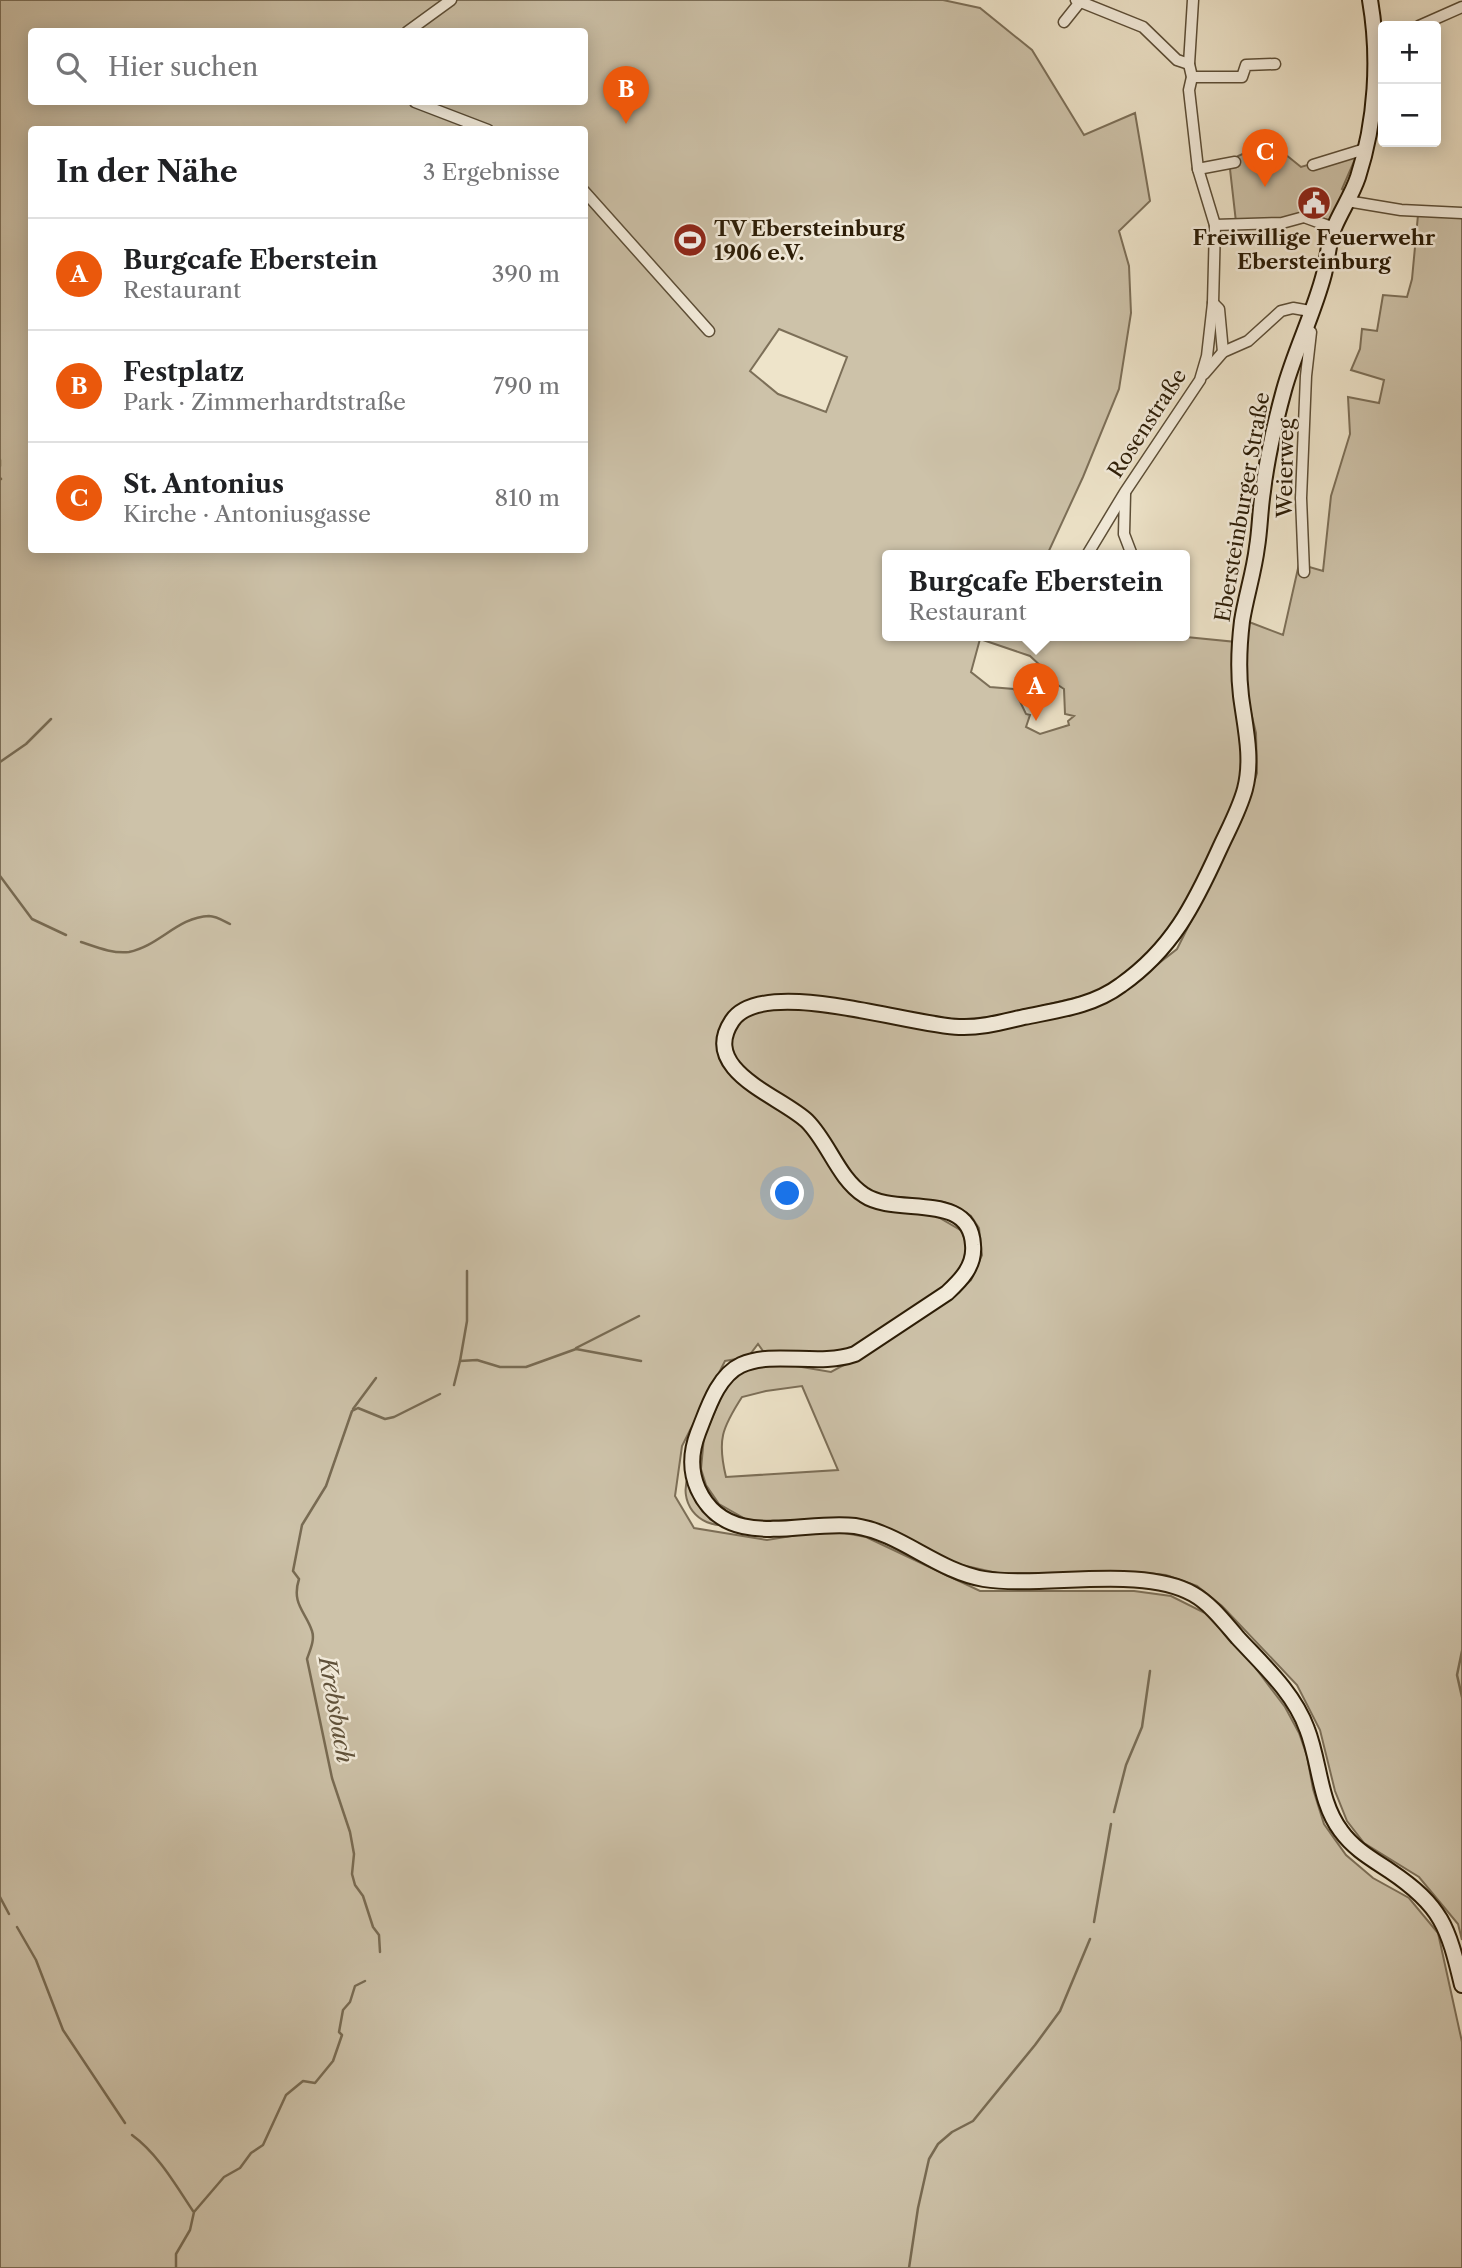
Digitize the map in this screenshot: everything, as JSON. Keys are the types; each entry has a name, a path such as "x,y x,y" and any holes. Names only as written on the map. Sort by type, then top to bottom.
{"street":[{"path":"412,28 451,0"},
{"name":"Rosenstraße","path":"1090,550 1125,492 1200,380 1209,348 1215,225 1198,169 1189,90 1192,77 1189,64 1193,0"},
{"name":"Ebersteinburger Straße","path":"1370,0 1378,43"},
{"path":"1064,22 1078,1 1143,27 1177,60 1189,64"},
{"path":"1430,21 1462,7"},
{"path":"1192,77 1242,77 1246,65 1275,64"},
{"name":"Ebersteinburger Straße","path":"1378,68 1358,177 1334,228 1323,276 1284,388 1268,459 1258,544 1238,655 1249,763 1247,784 1240,806 1197,899 1178,930 1138,972 1119,988 1096,1000 1073,1007 967,1027 948,1027 866,1010 773,1001 749,1006 731,1021 725,1045 735,1070 746,1081 806,1121 858,1191 880,1204 945,1210 956,1215 966,1224 974,1247 968,1269 961,1281 855,1354 824,1361 786,1359 753,1362 740,1365 729,1373 705,1415 694,1445 693,1467 695,1482 708,1505 720,1516 751,1529 839,1525 859,1527 896,1541 938,1564 980,1578 1003,1581 1135,1580 1160,1582 1196,1595 1234,1632 1290,1696 1308,1730 1324,1795 1339,1829 1354,1846 1416,1888 1433,1905 1445,1926 1462,1985"},
{"path":"423,105 478,126"},
{"path":"1313,165 1365,149"},
{"path":"1198,169 1235,162"},
{"path":"588,195 709,331"},
{"path":"1346,201 1401,210 1462,213"},
{"path":"1215,225 1282,223 1304,217 1334,228"},
{"name":"Rosenstraße","path":"1213,303 1219,309 1223,352"},
{"path":"1200,380 1223,352 1248,341 1281,311 1293,308 1310,311"},
{"name":"Weierweg","path":"1304,572 1301,498 1306,376 1311,332 1305,327"},
{"path":"1125,492 1124,534 1130,550"}],"shaded area":[{"path":"0,0 943,0 980,8 1032,50 1084,135 1135,113 1150,201 1119,231 1129,266 1131,313 1119,389 1049,550 882,550 882,641 979,641 971,672 990,687 1014,689 1026,714 1030,715 1026,727 1040,734 1069,725 1068,721 1074,716 1065,714 1064,689 1038,672 1042,667 1030,656 986,641 1190,641 1190,637 1236,642 1244,777 1193,899 1170,931 1134,968 1095,993 999,1016 956,1020 895,1010 953,1033 1122,992 1177,949 1243,817 1257,773 1256,733 1247,696 1245,651 1249,622 1283,635 1299,564 1323,571 1331,496 1350,434 1348,397 1379,403 1384,380 1351,370 1360,349 1362,329 1377,331 1383,295 1407,297 1412,279 1418,215 1462,214 1462,1940 1458,1924 1419,1877 1364,1843 1347,1821 1335,1791 1320,1730 1297,1685 1222,1606 1197,1586 1166,1575 1146,1573 997,1573 953,1563 843,1519 749,1521 719,1504 706,1485 701,1469 704,1437 726,1385 738,1373 756,1366 778,1363 831,1372 919,1320 971,1280 982,1255 979,1228 971,1216 959,1208 935,1201 933,1214 962,1231 967,1247 965,1262 958,1277 936,1295 848,1352 776,1353 763,1351 758,1344 748,1357 725,1361 682,1446 675,1496 694,1528 767,1540 828,1530 866,1537 980,1591 1134,1591 1171,1596 1205,1613 1251,1662 1285,1707 1299,1733 1307,1756 1313,1789 1324,1824 1346,1855 1373,1878 1409,1898 1438,1933 1462,2042 1462,2268 0,2268","holes":["779,329 847,357 826,412 778,394 750,371","802,1386 838,1470 726,1477 722,1444 730,1417 742,1397"]},
{"path":"1270,142 1301,167 1359,150 1342,189 1348,192 1333,221 1301,213 1282,223 1236,222 1230,169 1238,156"},
{"path":"689,1474 727,1525 707,1522 693,1511 686,1494"}],"waterway":[{"path":"0,460 0,466"},
{"path":"0,762 26,744 51,719"},
{"path":"0,876 32,919 66,935"},
{"path":"81,942 111,951 129,952 140,949 178,926 198,918 212,916 230,924"},
{"path":"460,1361 467,1321 467,1271"},
{"path":"576,1348 639,1316"},
{"name":"Krebsbach","path":"454,1385 460,1361 477,1360 500,1367 526,1367 576,1349 641,1361"},
{"path":"353,1409 376,1378"},
{"name":"Krebsbach","path":"380,1952 379,1935 373,1927 363,1896 355,1885 352,1874 354,1854 350,1832 332,1778 307,1659 313,1634 298,1601 299,1579 293,1571 302,1525 326,1486 352,1411 358,1408 385,1419 440,1394"},
{"path":"1462,1651 1457,1675 1462,1697"},
{"path":"1114,1812 1126,1765 1142,1727 1150,1671"},
{"path":"1094,1922 1111,1824"},
{"path":"0,1897 9,1914"},
{"path":"17,1927 36,1960 63,2030 125,2123"},
{"path":"909,2268 929,2159 938,2144 952,2132 973,2121 1060,2011 1090,1939"},
{"name":"Krebsbach","path":"176,2268 176,2254 190,2230 194,2212 224,2177 240,2168 251,2153 263,2145 286,2095 303,2081 315,2083 333,2061 342,2035 339,2032 343,2010 350,2002 355,1986 365,1981"},
{"path":"132,2135 158,2160 193,2211"}],"place":[{"name":"Festplatz","path":"626,124"},
{"name":"St. Antonius","path":"1265,187"},
{"name":"Freiwillige Feuerwehr Ebersteinburg","path":"1314,203"},
{"name":"TV Ebersteinburg 1906 e.V.","path":"690,240"},
{"name":"Burgcafe Eberstein","path":"1036,721"}]}
